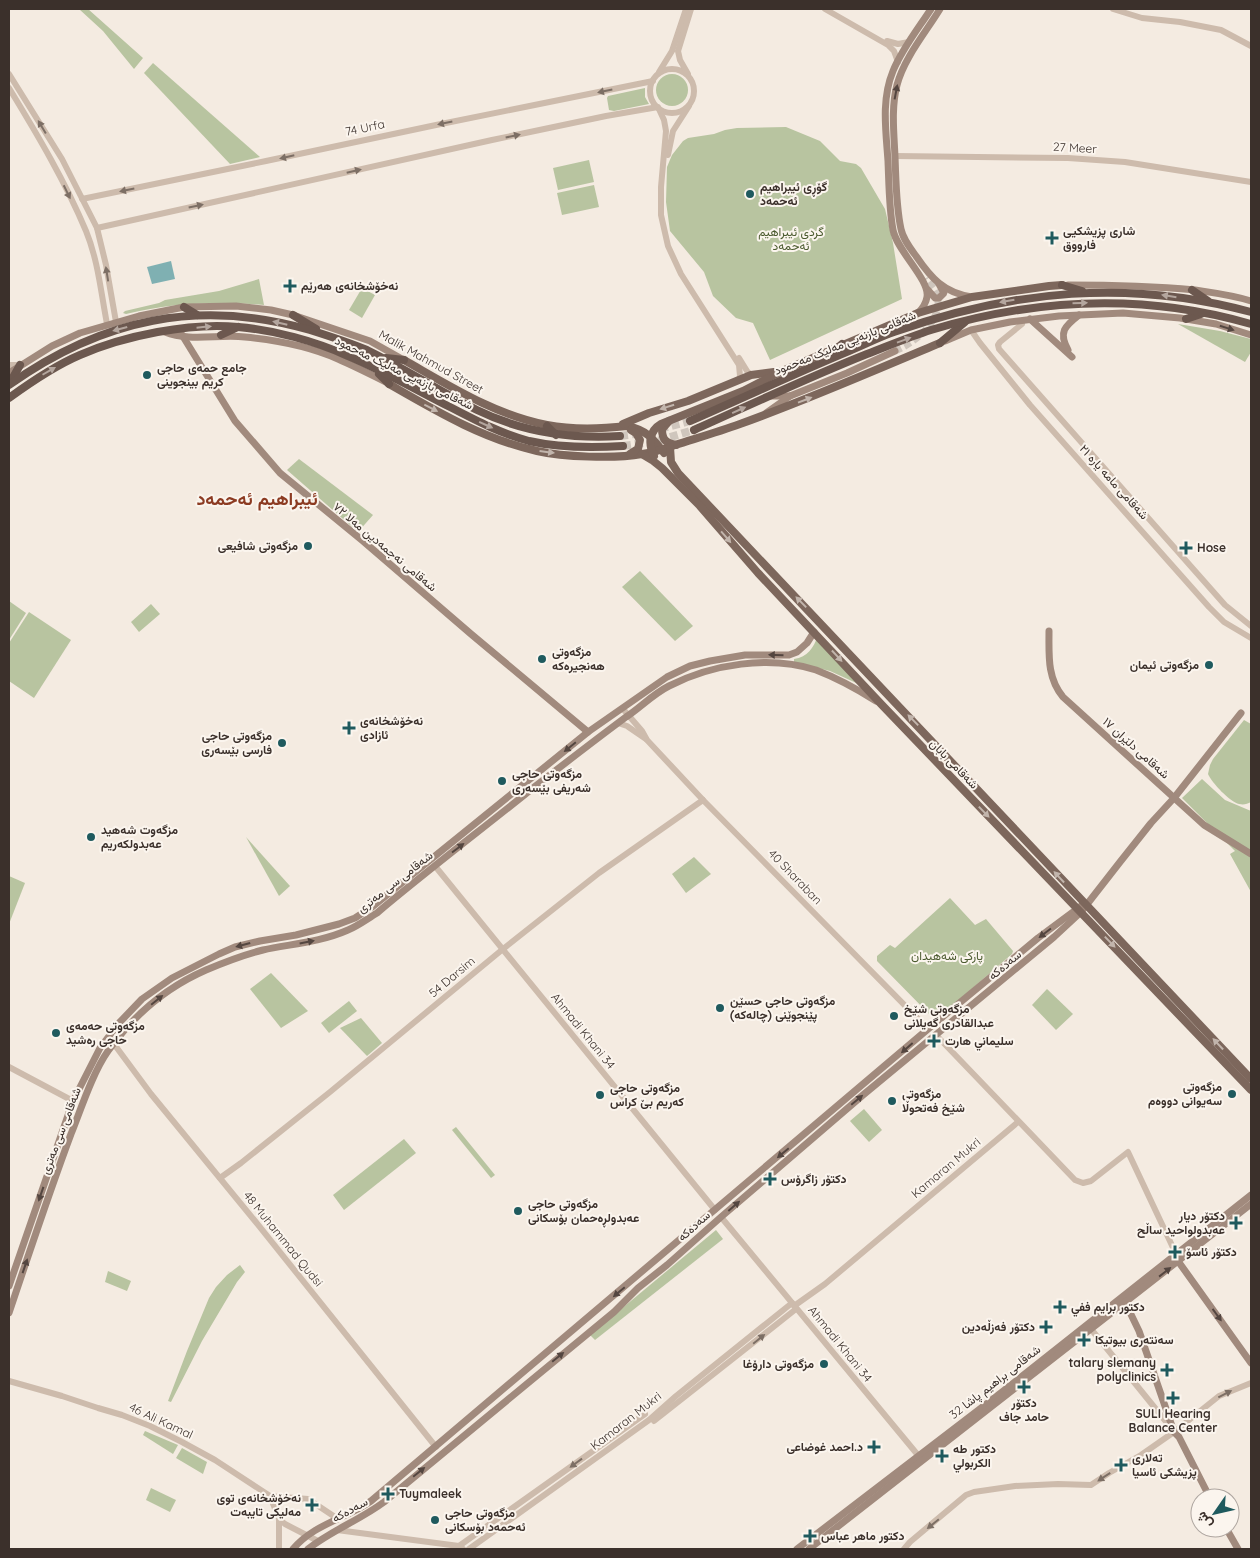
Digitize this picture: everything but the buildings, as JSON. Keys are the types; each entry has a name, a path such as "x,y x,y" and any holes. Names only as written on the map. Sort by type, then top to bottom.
{"highway":[{"path":"1062,285 1088,292"},
{"path":"1192,290 1212,304"},
{"name":"شەقامی بازنەیی مەلیک مەحمود","path":"690,421 893,332 942,316 986,305 1026,298 1088,292 1111,292 1165,295 1251,312"},
{"name":"شەقامی بازنەیی مەلیک مەحمود","path":"694,430 827,370 930,330 1027,308 1104,302 1131,303 1204,313 1251,324"},
{"path":"184,307 197,315"},
{"path":"1186,319 1204,313"},
{"name":"شەقامی بازنەیی مەلیک مەحمود","path":"9,385 55,355 109,332 153,320 197,315 225,316 272,321 325,334 350,343 477,410 518,426 556,435 584,437 620,436"},
{"path":"293,315 325,334"},
{"path":"940,343 968,320"},
{"name":"شەقامی بازنەیی مەلیک مەحمود","path":"9,398 32,382 79,355 111,343 165,332 181,333 212,326 239,327 327,347 375,368 484,425 509,435 550,445 595,448 623,446"},
{"path":"221,335 239,327"},
{"path":"818,364 842,344"},
{"path":"381,358 404,360"},
{"path":"9,385 20,365"},
{"path":"375,368 389,384"},
{"path":"547,426 556,435"}],"main road":[{"path":"893,116 902,230 914,254 944,293 939,298 932,296 926,288 894,232 890,210 885,107 889,82 898,62 930,9"},
{"path":"926,278 913,260 898,232 894,207 890,138 894,97 901,74 940,9"},
{"path":"937,282 959,295 972,297"},
{"path":"662,468 652,452 651,437 656,426 743,391 842,344 918,313 972,297 1049,286 1127,285 1232,295 1251,301"},
{"path":"918,313 923,308 928,296 926,288"},
{"name":"Malik Mahmud Street","path":"9,373 52,346 80,333 107,324 184,307 236,306 271,310 293,315 370,341 486,406 517,418 547,426 572,428 616,427"},
{"path":"181,333 256,338 298,346 336,358 499,441 539,452 626,456 652,452 702,438 812,397 971,330 1030,319 1079,314 1123,313 1216,324 1251,335"},
{"path":"1030,319 1072,357 1064,343 1063,334 1066,326 1079,314"},
{"name":"شەقامی نەجمەدین مەلا ٧٢","path":"181,333 235,422 280,473 588,732"},
{"path":"759,417 790,396 895,351"},
{"path":"616,427 649,413 688,401 751,375 780,372"},
{"path":"770,396 790,396"},
{"path":"670,420 662,429 662,437 669,447 669,457 673,467 967,778 1083,906 1159,981 1251,1079"},
{"path":"616,427 627,426 642,430 669,447"},
{"path":"616,427 632,430 639,436 638,448 635,452 626,456"},
{"name":"شەقامی بابان","path":"642,454 662,468 699,505 758,573 944,771 1083,906 1251,1090"},
{"path":"758,573 766,567"},
{"path":"768,583 776,576"},
{"name":"شەقامی دلێران ١٧","path":"1049,631 1051,674 1056,689 1063,697 1204,825 1251,854"},
{"name":"شەقامی سی مەتری","path":"9,1312 73,1101 100,1048 119,1023 142,999 172,978 234,947 296,935 355,918 372,908 588,732 659,682 682,669 699,663 745,655 789,655 797,652 807,643 814,632"},
{"path":"744,664 745,655"},
{"name":"شەقامی سی مەتری","path":"9,1282 56,1160 107,1052 142,1012 177,985 198,973 247,954 326,937 348,930 377,913 588,744 656,694 670,686 712,670 744,664 784,664 816,670 859,690 882,705"},
{"path":"1083,906 1174,798 1241,713"},
{"path":"944,771 951,770 952,762"},
{"path":"959,785 961,780 967,778"},
{"name":"سەدەکە","path":"813,1133 928,1029 1038,938 1083,906"},
{"name":"سەدەکە","path":"293,1549 306,1536 330,1521 338,1519 371,1502 715,1210 996,987 1054,937 1083,906"},
{"path":"324,928 326,937"},
{"path":"989,979 996,987"},
{"path":"88,1072 95,1076"},
{"name":"سەدەکە","path":"308,1549 318,1541 368,1514 384,1502 614,1312 803,1141"},
{"name":"شەقامی براهیم پاشا 32","path":"798,1549 1092,1329 1251,1194"},
{"name":"شەقامی براهیم پاشا 32","path":"809,1549 920,1459 1177,1257 1251,1204"},
{"path":"1177,1257 1251,1363"},
{"path":"651,1265 650,1272 657,1273"},
{"path":"635,1278 640,1277 643,1279 642,1286"},
{"path":"1126,1302 1139,1331 1174,1432 1179,1437 1205,1488"},
{"path":"533,1366 539,1373"},
{"path":"1232,1538 1238,1549"}],"street":[{"path":"686,9 672,51 650,88 651,95 666,129 660,203 665,234 678,269 739,365 739,380"},
{"path":"691,9 678,51 680,60 694,88 689,106 675,127 671,140 664,201 665,216 670,239 686,277 744,368 751,375"},
{"path":"826,9 888,45 894,52 898,62"},
{"path":"832,9 892,43 910,42"},
{"path":"1114,9 1142,18 1180,22 1221,30 1251,46"},
{"path":"655,78 665,70 672,69 682,71 688,76"},
{"path":"9,74 62,159 97,228 116,322"},
{"name":"74 Urfa","path":"82,199 655,78"},
{"path":"9,88 40,139 86,232 98,272 107,324"},
{"path":"97,228 606,116 658,108 672,113 679,112 689,106"},
{"name":"27 Meer","path":"895,156 1068,158 1125,162 1251,182"},
{"name":"شەقامی مامە یارە ٢١","path":"1022,324 999,344 999,349 1225,605 1251,626"},
{"name":"شەقامی مامە یارە ٢١","path":"971,330 976,339 1030,405 1208,606 1224,622 1251,638"},
{"path":"9,365 20,365"},
{"name":"40 Sharaban","path":"623,709 642,731 647,740"},
{"name":"40 Sharaban","path":"618,723 627,726 647,740 703,800 928,1029"},
{"name":"54 Darsim","path":"220,1178 241,1164 503,949 599,873 703,800"},
{"name":"Ahmadi Khani 34","path":"435,866 715,1210"},
{"path":"936,1036 1018,1122 1079,1182 1091,1181 1128,1152 1177,1257"},
{"name":"48 Muhammad Qudsi","path":"114,1044 151,1094 436,1447"},
{"path":"9,1067 73,1101"},
{"name":"Kamaran Mukri","path":"470,1549 650,1422 794,1306 826,1284 1018,1122"},
{"name":"Ahmadi Khani 34","path":"721,1217 920,1459"},
{"path":"1092,1329 1174,1432"},
{"name":"46 Ali Kamal","path":"9,1381 122,1415 150,1426 215,1460 270,1496"},
{"path":"904,1549 966,1495 974,1492 1015,1486 1091,1485 1141,1455 1174,1432 1219,1396 1251,1383"},
{"name":"Kamaran Mukri","path":"337,1530 461,1548 644,1414"},
{"path":"538,1490 543,1497"},
{"path":"279,1549 279,1519 270,1496 308,1498 338,1519"},
{"path":"279,1519 306,1536 318,1541"}],"green space":[{"path":"79,9 88,9 143,58 134,69 103,31"},
{"path":"153,63 260,157 230,164 144,73"},
{"path":"672,74 684,78 688,90 684,102 672,106 660,102 656,90 660,78"},
{"path":"645,88 645,97 649,104 614,111 609,110 608,96"},
{"name":"گردی ئیبراھیم ئەحمەد","path":"786,127 820,141 840,161 856,164 861,168 885,209 893,243 902,299 770,360 753,323 736,318 713,296 704,272 670,231 666,202 667,167 672,155 683,141 688,138 737,128"},
{"path":"589,160 594,182 558,190 553,168"},
{"path":"594,185 599,207 562,215 557,193"},
{"path":"259,279 264,305 194,304 123,313 165,300 219,291"},
{"path":"362,288 375,295 362,318 349,310"},
{"path":"1178,324 1220,331 1251,339 1251,352 1245,362"},
{"path":"299,459 373,515 358,532 287,470"},
{"path":"640,571 693,626 675,641 622,587"},
{"path":"9,601 26,613 9,640"},
{"path":"151,604 160,614 139,632 131,622"},
{"path":"29,612 71,640 34,698 9,681 9,643"},
{"path":"818,636 865,687 830,671 794,662 794,659 803,656 809,651"},
{"path":"1244,720 1251,724 1251,802 1239,804 1226,796 1208,774 1213,759"},
{"path":"1202,779 1225,800 1251,811 1251,892 1230,854 1235,851 1182,798"},
{"path":"246,837 290,886 279,896"},
{"path":"694,857 711,874 686,893 672,874"},
{"path":"9,876 25,883 9,924"},
{"name":"پارکی شەهیدان","path":"950,898 975,925 986,919 1013,951 1012,954 938,1018 933,1018 877,961 877,956 890,945 895,948"},
{"path":"271,973 308,1011 281,1028 250,989"},
{"path":"1047,989 1073,1014 1056,1030 1032,1005"},
{"path":"349,1001 357,1011 329,1033 321,1023"},
{"path":"361,1018 382,1043 367,1056 340,1028"},
{"path":"864,1109 882,1130 869,1142 850,1121"},
{"path":"456,1127 495,1175 491,1178 452,1130"},
{"path":"404,1139 416,1153 344,1210 333,1195"},
{"path":"716,1230 723,1239 595,1340 590,1335"},
{"path":"240,1265 245,1272 237,1282 202,1341 171,1402 168,1401 209,1298 227,1275"},
{"path":"108,1271 131,1281 127,1291 105,1282"},
{"path":"145,1431 178,1445 173,1454 143,1435"},
{"path":"182,1448 207,1462 203,1474 176,1458"},
{"path":"151,1488 176,1500 170,1512 146,1500"}],"water":[{"path":"171,261 175,279 152,284 147,267"}],"tunnel":[{"path":"895,351 919,336 932,321 936,313 938,304 937,294 926,278"},
{"path":"660,429 690,421"},
{"path":"623,446 657,441 694,430"},
{"path":"620,436 642,433"}],"place":[{"name":"گۆڕی ئیبراھیم ئەحمەد","path":"750,194"},
{"name":"شاری پزیشکیی فارووق","path":"1052,238"},
{"name":"نەخۆشخانەی هەرێم","path":"290,286"},
{"name":"جامع حمەی حاجی کریم بینجوینی","path":"147,375"},
{"name":"مزگەوتی شافیعی","path":"308,546"},
{"name":"Hose","path":"1186,548"},
{"name":"مزگەوتی ھەنجیرەکە","path":"542,659"},
{"name":"مزگەوتی ئیمان","path":"1209,665"},
{"name":"نەخۆشخانەی ئازادی","path":"349,728"},
{"name":"مزگەوتی حاجی فارسی بێسەری","path":"282,743"},
{"name":"مزگەوتی حاجی شەریفی بێسەری","path":"502,781"},
{"name":"مزگەوت شەهید عەبدولکەریم","path":"91,837"},
{"name":"مزگەوتی حاجی حسێن پێنجوێنی (چالەکە)","path":"720,1008"},
{"name":"مزگەوتی شێخ عبدالقادری گەیلانی","path":"894,1016"},
{"name":"مزگەوتی حەمەی حاجی رەشید","path":"56,1033"},
{"name":"سليماني هارت","path":"934,1041"},
{"name":"مزگەوتی سەیوانی دووەم","path":"1232,1094"},
{"name":"مزگەوتی حاجی کەریم بێ کراس","path":"600,1095"},
{"name":"مزگەوتی شێخ فەتحوڵا","path":"892,1101"},
{"name":"دکتۆر زاگرۆس","path":"770,1179"},
{"name":"مزگەوتی حاجی عەبدولڕەحمان بۆسکانی","path":"518,1211"},
{"name":"دکتۆر دیار عەبدولواحید ساڵح","path":"1236,1223"},
{"name":"دکتۆر ئاسۆ","path":"1175,1252"},
{"name":"دكتور برايم ففي","path":"1060,1307"},
{"name":"دکتۆر فەزڵەدین","path":"1046,1327"},
{"name":"سەنتەری بیوتیکا","path":"1084,1340"},
{"name":"مزگەوتی دارۆغا","path":"824,1364"},
{"name":"talary slemany polyclinics","path":"1167,1370"},
{"name":"دکتۆر حامد جاف","path":"1024,1387"},
{"name":"SULI Hearing Balance Center","path":"1173,1398"},
{"name":"د.احمد غوضاعی","path":"874,1447"},
{"name":"دكتور طه الكربولي","path":"942,1456"},
{"name":"تەلاری پزیشکی ئاسیا","path":"1121,1465"},
{"name":"Tuymaleek","path":"388,1494"},
{"name":"نەخۆشخانەی توی مەلیكی تایبەت","path":"312,1505"},
{"name":"مزگەوتی حاجی ئەحمەد بۆسکانی","path":"435,1520"},
{"name":"دكتور ماهر عباس","path":"810,1536"}],"district":[{"name":"ئیبراهیم ئەحمەد","path":"257,499"}]}
